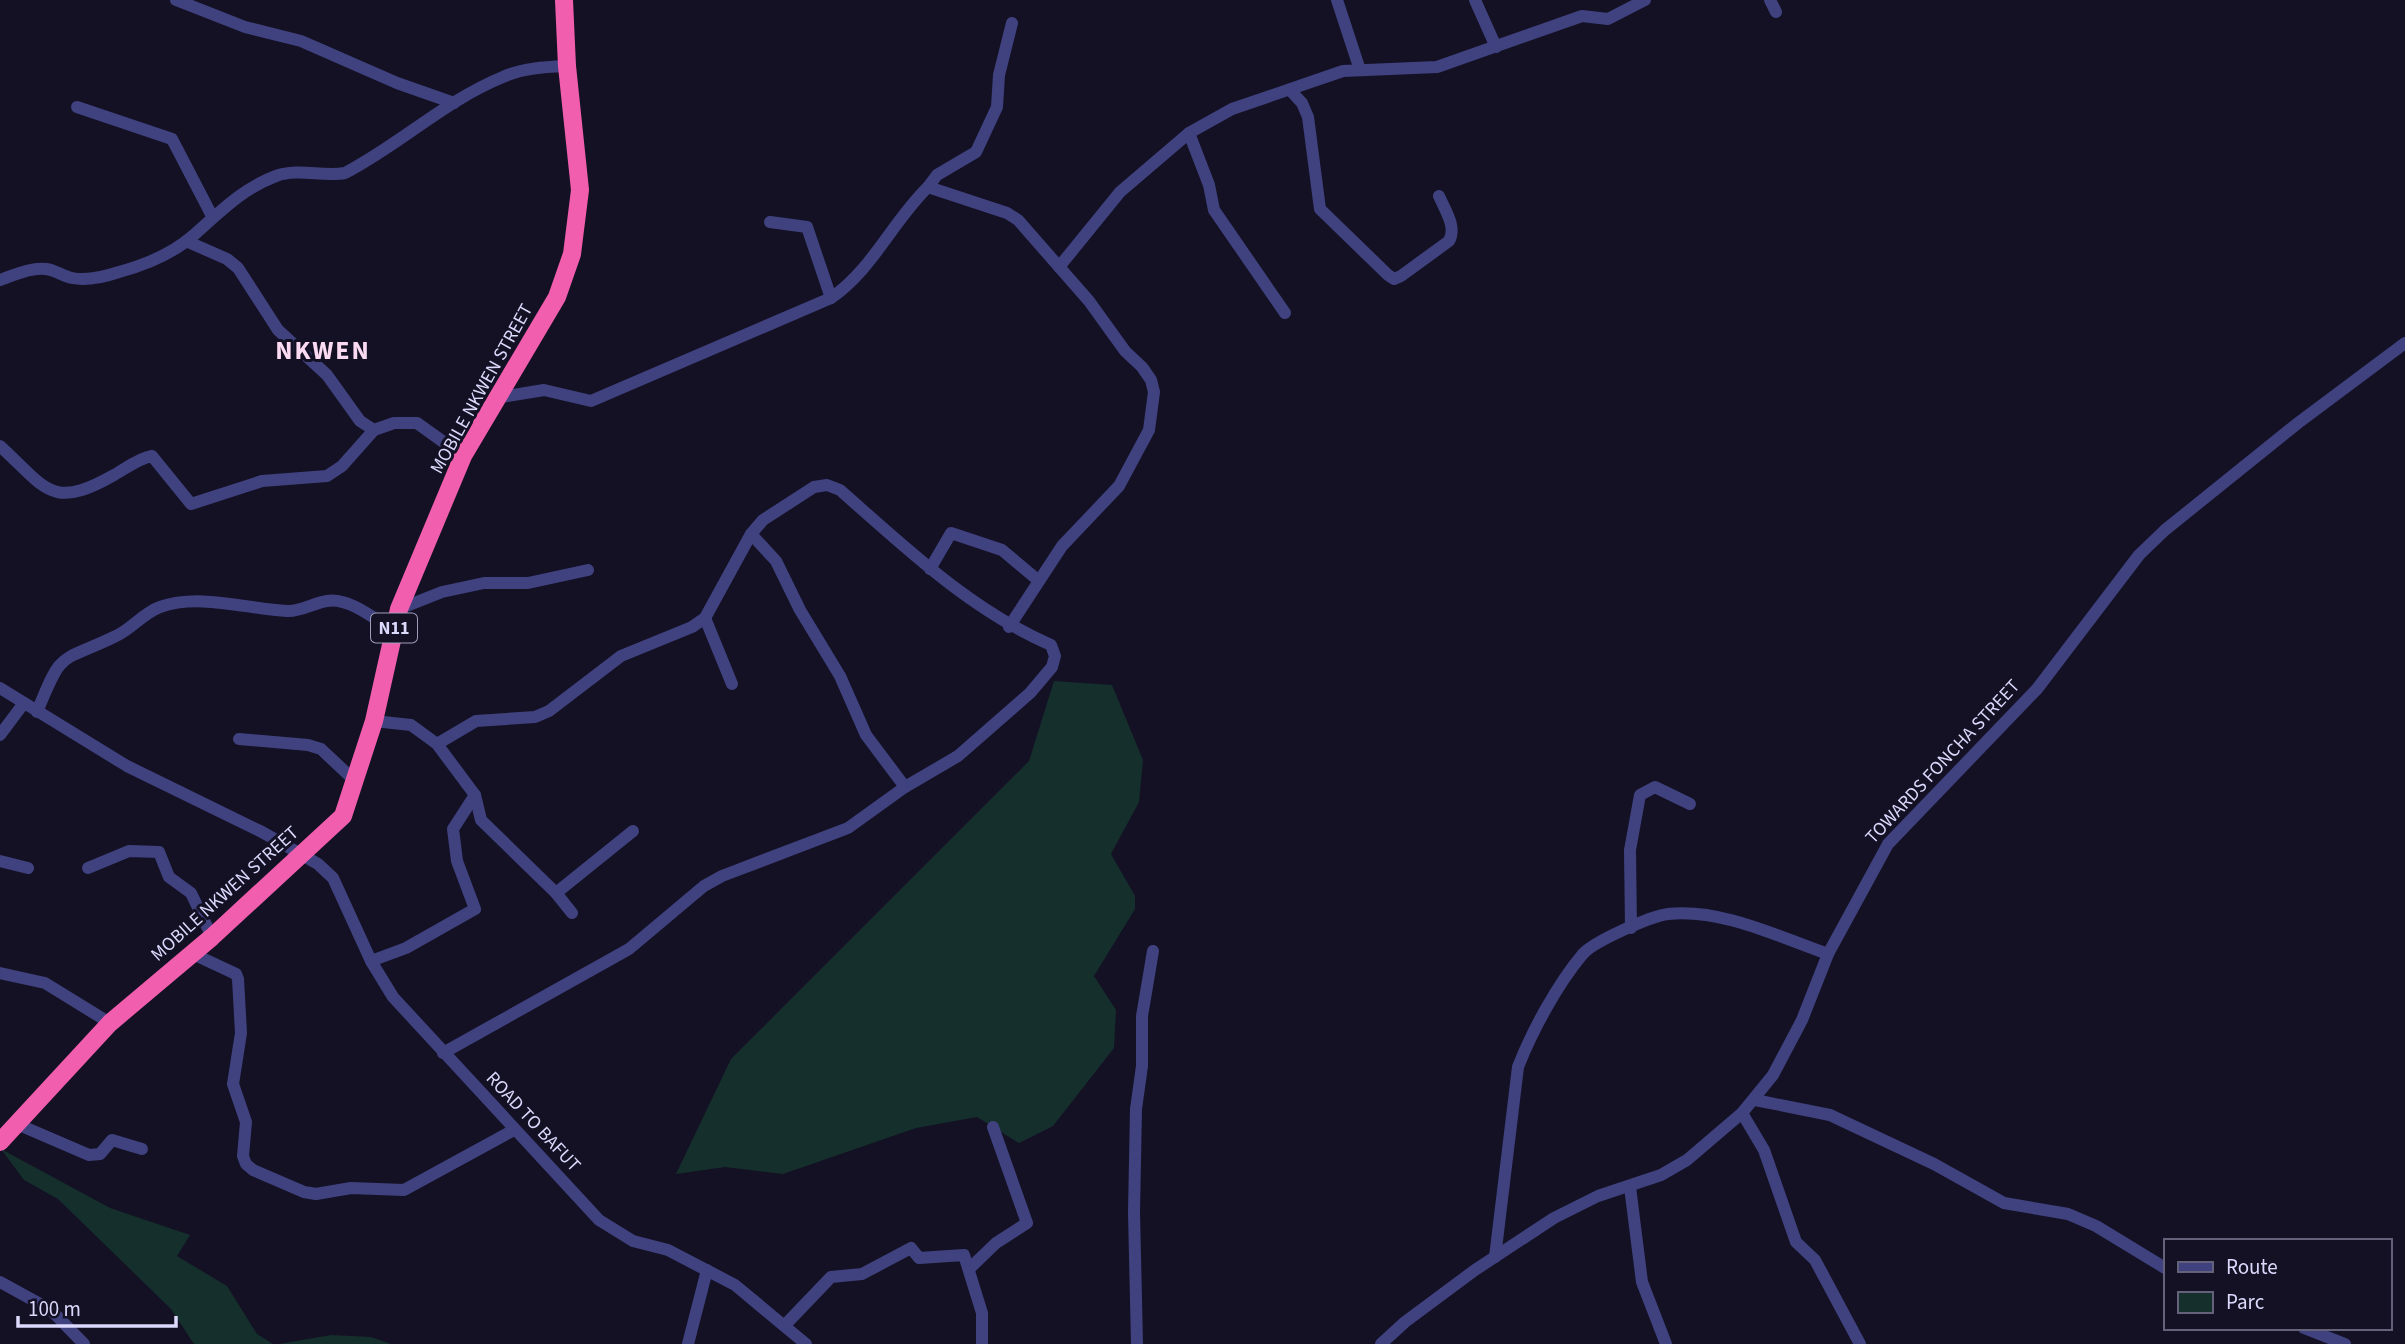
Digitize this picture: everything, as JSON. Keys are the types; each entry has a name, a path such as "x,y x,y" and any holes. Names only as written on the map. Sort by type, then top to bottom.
{"highway":[{"name":"MOBILE NKWEN STREET","path":"0,1142 110,1023 212,937 343,816 374,721 398,609 463,456 501,397 558,297 576,233 580,191 567,66 564,1"}],"street":[{"path":"176,0 245,27 301,41 397,83 454,103"},
{"path":"1337,0 1360,70"},
{"path":"1475,0 1496,47"},
{"path":"1059,267 1111,201 1189,133 1232,109 1292,91 1330,75 1360,70 1425,69 1582,16 1608,19 1645,0"},
{"path":"501,397 544,390 591,401 831,298 856,279 912,202 937,175 976,152 997,107 999,75 1012,23"},
{"path":"0,280 32,270 48,269 73,278 94,279 158,258 186,241 238,196 279,175 298,173 329,176 345,173 454,103 503,76 540,68 567,66"},
{"path":"1292,91 1302,103 1308,117 1320,209 1394,279 1448,241 1452,227 1439,196"},
{"path":"77,107 172,139 212,216"},
{"path":"1189,133 1209,186 1214,210 1285,313"},
{"path":"928,187 1007,213 1018,220 1151,380 1154,412 1137,456 1119,486 1062,546 1009,627"},
{"path":"770,222 807,227 831,298"},
{"path":"186,241 228,259 238,268 278,330 327,375 360,421 374,430"},
{"name":"TOWARDS FONCHA STREET","path":"1381,1344 1405,1322 1495,1257 1577,1205 1630,1187 1686,1160 1742,1113 1755,1100 1787,1051 1828,954 1888,844 2037,689 2140,555 2165,530 2298,422 2405,343"},
{"path":"0,446 49,490 65,495 94,487 152,456 191,504 262,481 327,475 342,466 374,430 394,423 417,423 463,456"},
{"path":"437,744 476,721 536,717 549,711 621,656 692,627 705,618 751,534 763,520 797,496 814,487 827,485 840,490 930,569 1009,627 1052,645 1055,656 1052,667 1030,693 958,756 905,786 848,828 722,876 704,886 629,949 443,1053"},
{"path":"930,569 951,533 1002,550 1039,581"},
{"path":"751,534 776,561 800,610 841,676 866,735 905,786"},
{"path":"398,609 442,592 496,581 528,583 588,570"},
{"path":"37,712 56,666 64,659 114,637 148,613 170,604 208,602 288,611 331,600 343,601 394,631"},
{"path":"705,618 732,684"},
{"name":"ROAD TO BAFUT","path":"0,688 127,766 301,854 333,878 371,961 393,997 599,1220 638,1243 668,1250 749,1294 806,1344"},
{"path":"0,735 24,703"},
{"path":"374,721 411,725 437,744 475,795 481,820 556,893 572,914"},
{"path":"239,739 308,745 321,749 356,782"},
{"path":"1631,928 1630,850 1640,795 1655,787 1690,804"},
{"path":"371,961 406,948 474,909 457,861 453,829 475,795"},
{"path":"556,893 633,831"},
{"path":"88,868 129,851 159,852 169,877 191,893 212,937"},
{"path":"0,861 28,868"},
{"path":"1495,1257 1518,1067 1527,1044 1583,954 1631,928 1667,914 1714,917 1828,954"},
{"path":"1137,1344 1133,1212 1136,1110 1142,1066 1142,1016 1153,951"},
{"path":"191,953 236,974 238,979 241,1032 233,1084 246,1122 243,1156 246,1164 253,1170 304,1192 316,1194 351,1188 404,1190 514,1130"},
{"path":"0,973 45,983 110,1023"},
{"path":"1755,1100 1830,1115 1934,1164 2004,1203 2068,1214 2096,1226 2164,1267"},
{"path":"1742,1113 1764,1150 1796,1242 1815,1260 1860,1344"},
{"path":"17,1124 95,1156 112,1140 142,1149"},
{"path":"969,1269 996,1242 1027,1223 993,1127"},
{"path":"1630,1187 1642,1282 1665,1344"},
{"path":"785,1325 831,1277 862,1274 907,1249 912,1250 919,1258 964,1255 982,1313 982,1344"},
{"path":"688,1344 707,1270"},
{"path":"0,1282 51,1310 84,1344"},
{"path":"2309,1330 2345,1344"}],"green space":[{"path":"1054,681 1112,685 1143,760 1139,802 1111,854 1135,896 1135,909 1094,976 1116,1010 1114,1048 1053,1126 1019,1143 977,1117 916,1128 783,1174 725,1167 676,1174 731,1059 1029,761"},
{"path":"1,1149 110,1208 190,1235 177,1256 227,1286 257,1334 273,1344 194,1344 171,1309 58,1199 24,1180"},
{"path":"331,1335 371,1337 391,1344 279,1344"}],"district":[{"name":"NKWEN","path":"323,350"}]}
